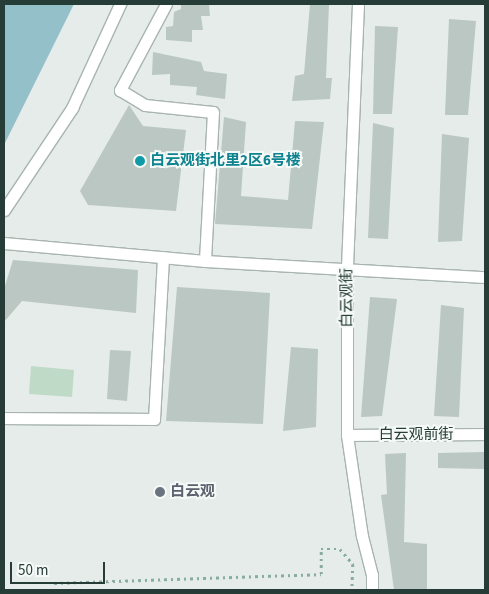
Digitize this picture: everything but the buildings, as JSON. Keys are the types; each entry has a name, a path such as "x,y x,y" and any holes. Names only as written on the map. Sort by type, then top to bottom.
{"street":[{"path":"4,210 72,108 120,4"},
{"path":"166,4 120,90 144,105 213,112 205,261"},
{"name":"白云观街","path":"358,4 347,269 347,435 362,536 372,575 372,590"},
{"path":"4,243 205,261 485,276"},
{"path":"4,418 154,419 163,257"},
{"name":"白云观前街","path":"347,435 485,434"}],"path":[{"path":"54,583 321,574 321,549 340,549 353,564 352,590"}],"green space":[{"path":"31,366 74,370 72,397 29,394"}],"water":[{"path":"4,4 74,4 4,145"}],"place":[{"name":"白云观街北里2区6号楼","path":"140,161"},
{"name":"白云观","path":"160,492"}]}
